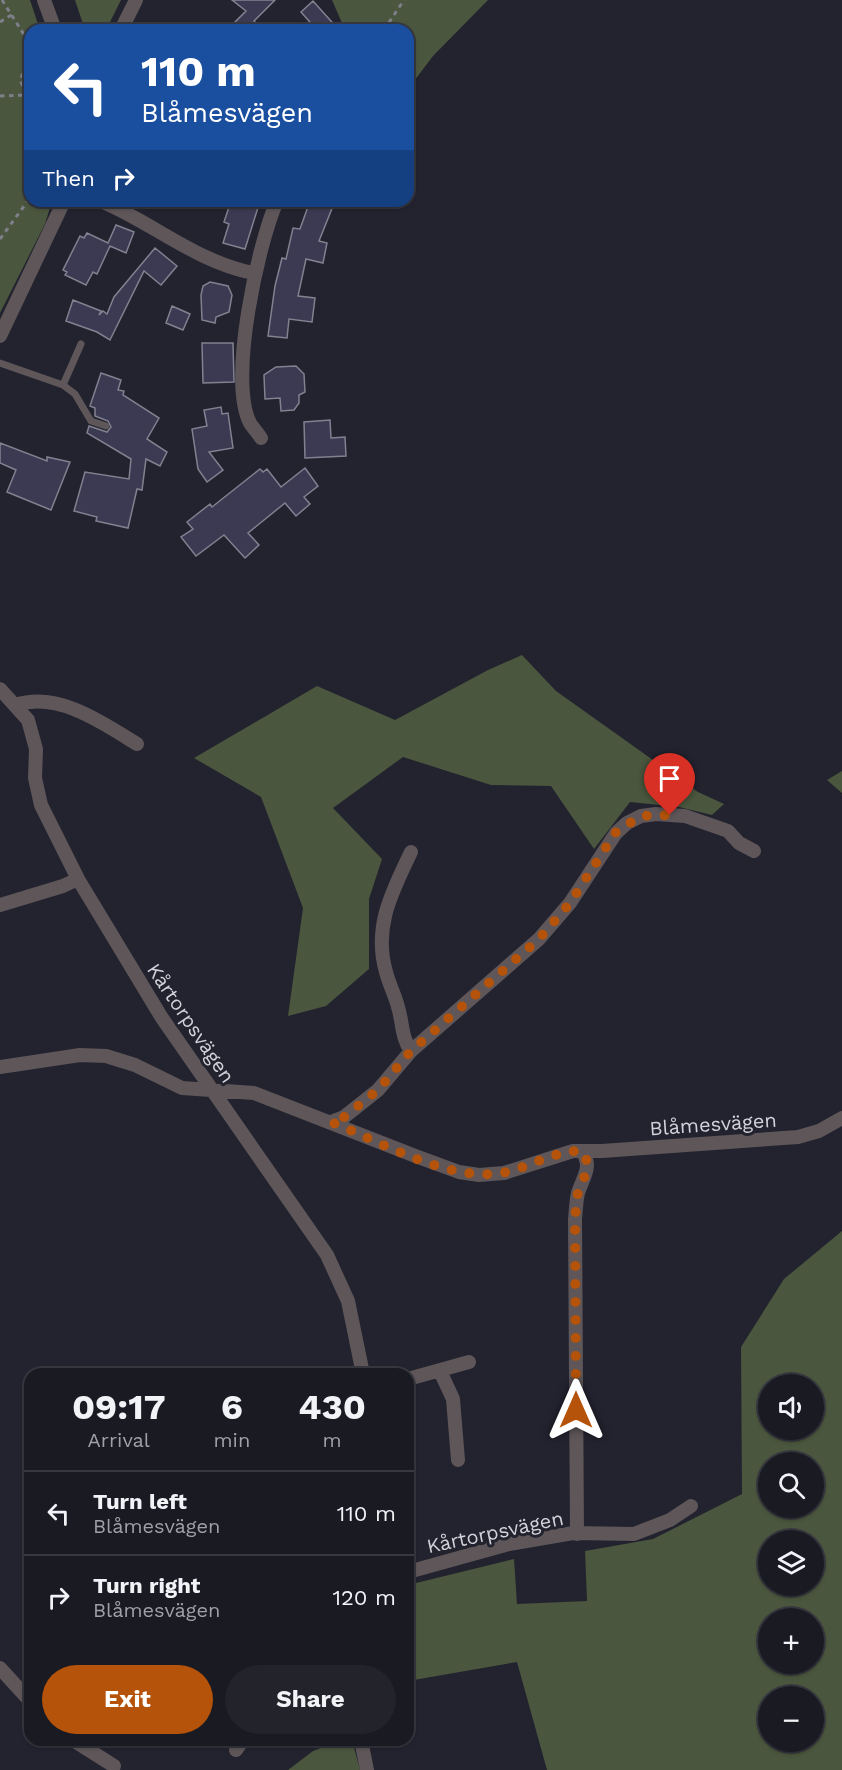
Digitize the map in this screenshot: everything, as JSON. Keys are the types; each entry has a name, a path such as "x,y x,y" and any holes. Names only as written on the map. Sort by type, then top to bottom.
{"street":[{"path":"44,0 53,24"},
{"path":"124,24 136,0"},
{"path":"0,336 61,207"},
{"path":"114,207 143,221 190,251 219,264 253,273"},
{"path":"261,438 249,421 244,391 243,353 253,273 274,207"},
{"name":"Kårtorpsvägen","path":"0,689 28,720 36,749 35,778 41,805 78,879 162,1018 327,1255 348,1301 362,1368"},
{"path":"16,705 44,701 65,706 137,744"},
{"path":"331,1122 344,1117 378,1090 411,1051 539,939 576,894 616,832 627,823 649,815 685,816 728,831 739,843 754,851"},
{"path":"411,852 389,895 383,914 382,951 391,989 398,1006 404,1041 411,1051"},
{"path":"0,905 63,886 78,879"},
{"name":"Blåmesvägen","path":"0,1067 80,1055 106,1056 135,1065 182,1088 198,1091 212,1089 254,1093 438,1164 479,1175 504,1173 566,1153 582,1151 693,1143 756,1142 798,1137 819,1131 842,1118"},
{"path":"577,1534 575,1219 578,1195 588,1170 588,1160 582,1151"},
{"path":"414,1378 469,1362"},
{"path":"440,1371 453,1399 458,1460"},
{"name":"Kårtorpsvägen","path":"414,1570 509,1544 577,1534 608,1536 642,1532 670,1520 691,1506"},
{"path":"0,1668 24,1694"},
{"path":"82,1746 114,1766"},
{"path":"362,1746 367,1770"}],"lane":[{"path":"63,385 81,344"},
{"path":"0,363 63,385 75,394 91,421 106,426"}],"path":[{"path":"2,0 24,33"},
{"path":"388,24 404,0"},
{"path":"0,22 13,14"},
{"path":"24,71 20,80 24,88"},
{"path":"0,96 24,94"},
{"path":"0,239 24,206"}],"green space":[{"path":"0,0 30,0 38,24 24,24 24,207 50,207 45,224 0,313"},
{"path":"75,0 121,0 109,24 83,24"},
{"path":"332,0 488,0 433,56 414,81 414,24 342,24"},
{"path":"522,655 556,691 698,792 724,804 712,815 679,807 630,802 594,849 551,786 491,785 403,757 333,808 382,859 369,899 369,969 326,1006 288,1016 303,908 261,797 194,758 317,686 395,720 488,670"},
{"path":"842,771 842,793 827,780"},
{"path":"842,1231 842,1770 547,1770 517,1662 414,1680 414,1584 514,1559 517,1604 587,1601 585,1551 653,1539 742,1494 741,1347 784,1279"},
{"path":"326,1746 354,1746 360,1770 288,1770 313,1751"}],"building":[{"path":"232,0 275,0 254,21 257,24 233,24 246,11"},
{"path":"313,1 334,24 312,24 301,12"},
{"path":"229,207 258,207 245,249 223,243 229,224 224,222"},
{"path":"308,207 333,207 319,241 327,243 323,263 306,259 298,296 315,298 312,322 289,319 287,338 268,336 275,286 282,258 286,259 293,228 300,229"},
{"path":"116,225 134,232 126,253 110,246 97,274 93,272 86,285 65,275 67,272 63,270 80,236 84,238 87,233 108,243"},
{"path":"155,248 177,266 161,285 144,271 110,340 97,332 66,321 73,300 101,311 99,315 103,311 107,314 114,297"},
{"path":"210,282 228,286 232,295 229,312 216,317 215,323 202,320 201,295 203,286"},
{"path":"172,306 190,314 183,330 166,323"},
{"path":"202,343 233,343 234,382 203,383"},
{"path":"296,366 304,374 305,392 299,395 299,403 294,410 281,411 280,398 265,399 264,375 276,367"},
{"path":"101,373 121,380 118,390 124,391 123,395 159,418 147,439 167,452 160,466 146,459 142,490 137,489 128,528 96,521 97,517 74,511 85,472 129,479 131,459 87,433 89,426 107,432 111,427 108,421 95,416 95,408 90,406"},
{"path":"221,407 222,414 228,413 233,448 209,452 223,470 207,482 198,469 192,429 207,426 204,410"},
{"path":"330,420 331,438 345,437 346,456 305,458 304,422"},
{"path":"0,443 47,461 47,457 70,462 51,510 7,492 16,470 0,463"},
{"path":"305,468 318,486 304,497 310,504 296,516 285,503 248,533 259,545 245,558 224,535 196,556 181,537 193,529 187,522 210,504 212,507 260,469 263,472 267,469 281,487"}],"route":[{"path":"576,1410 575,1219 578,1195 588,1170 588,1160 582,1151 558,1155 504,1173 479,1175 459,1172 331,1122 344,1117 378,1090 402,1065 411,1051 539,939 570,903 616,832 641,816 670,815"}]}
